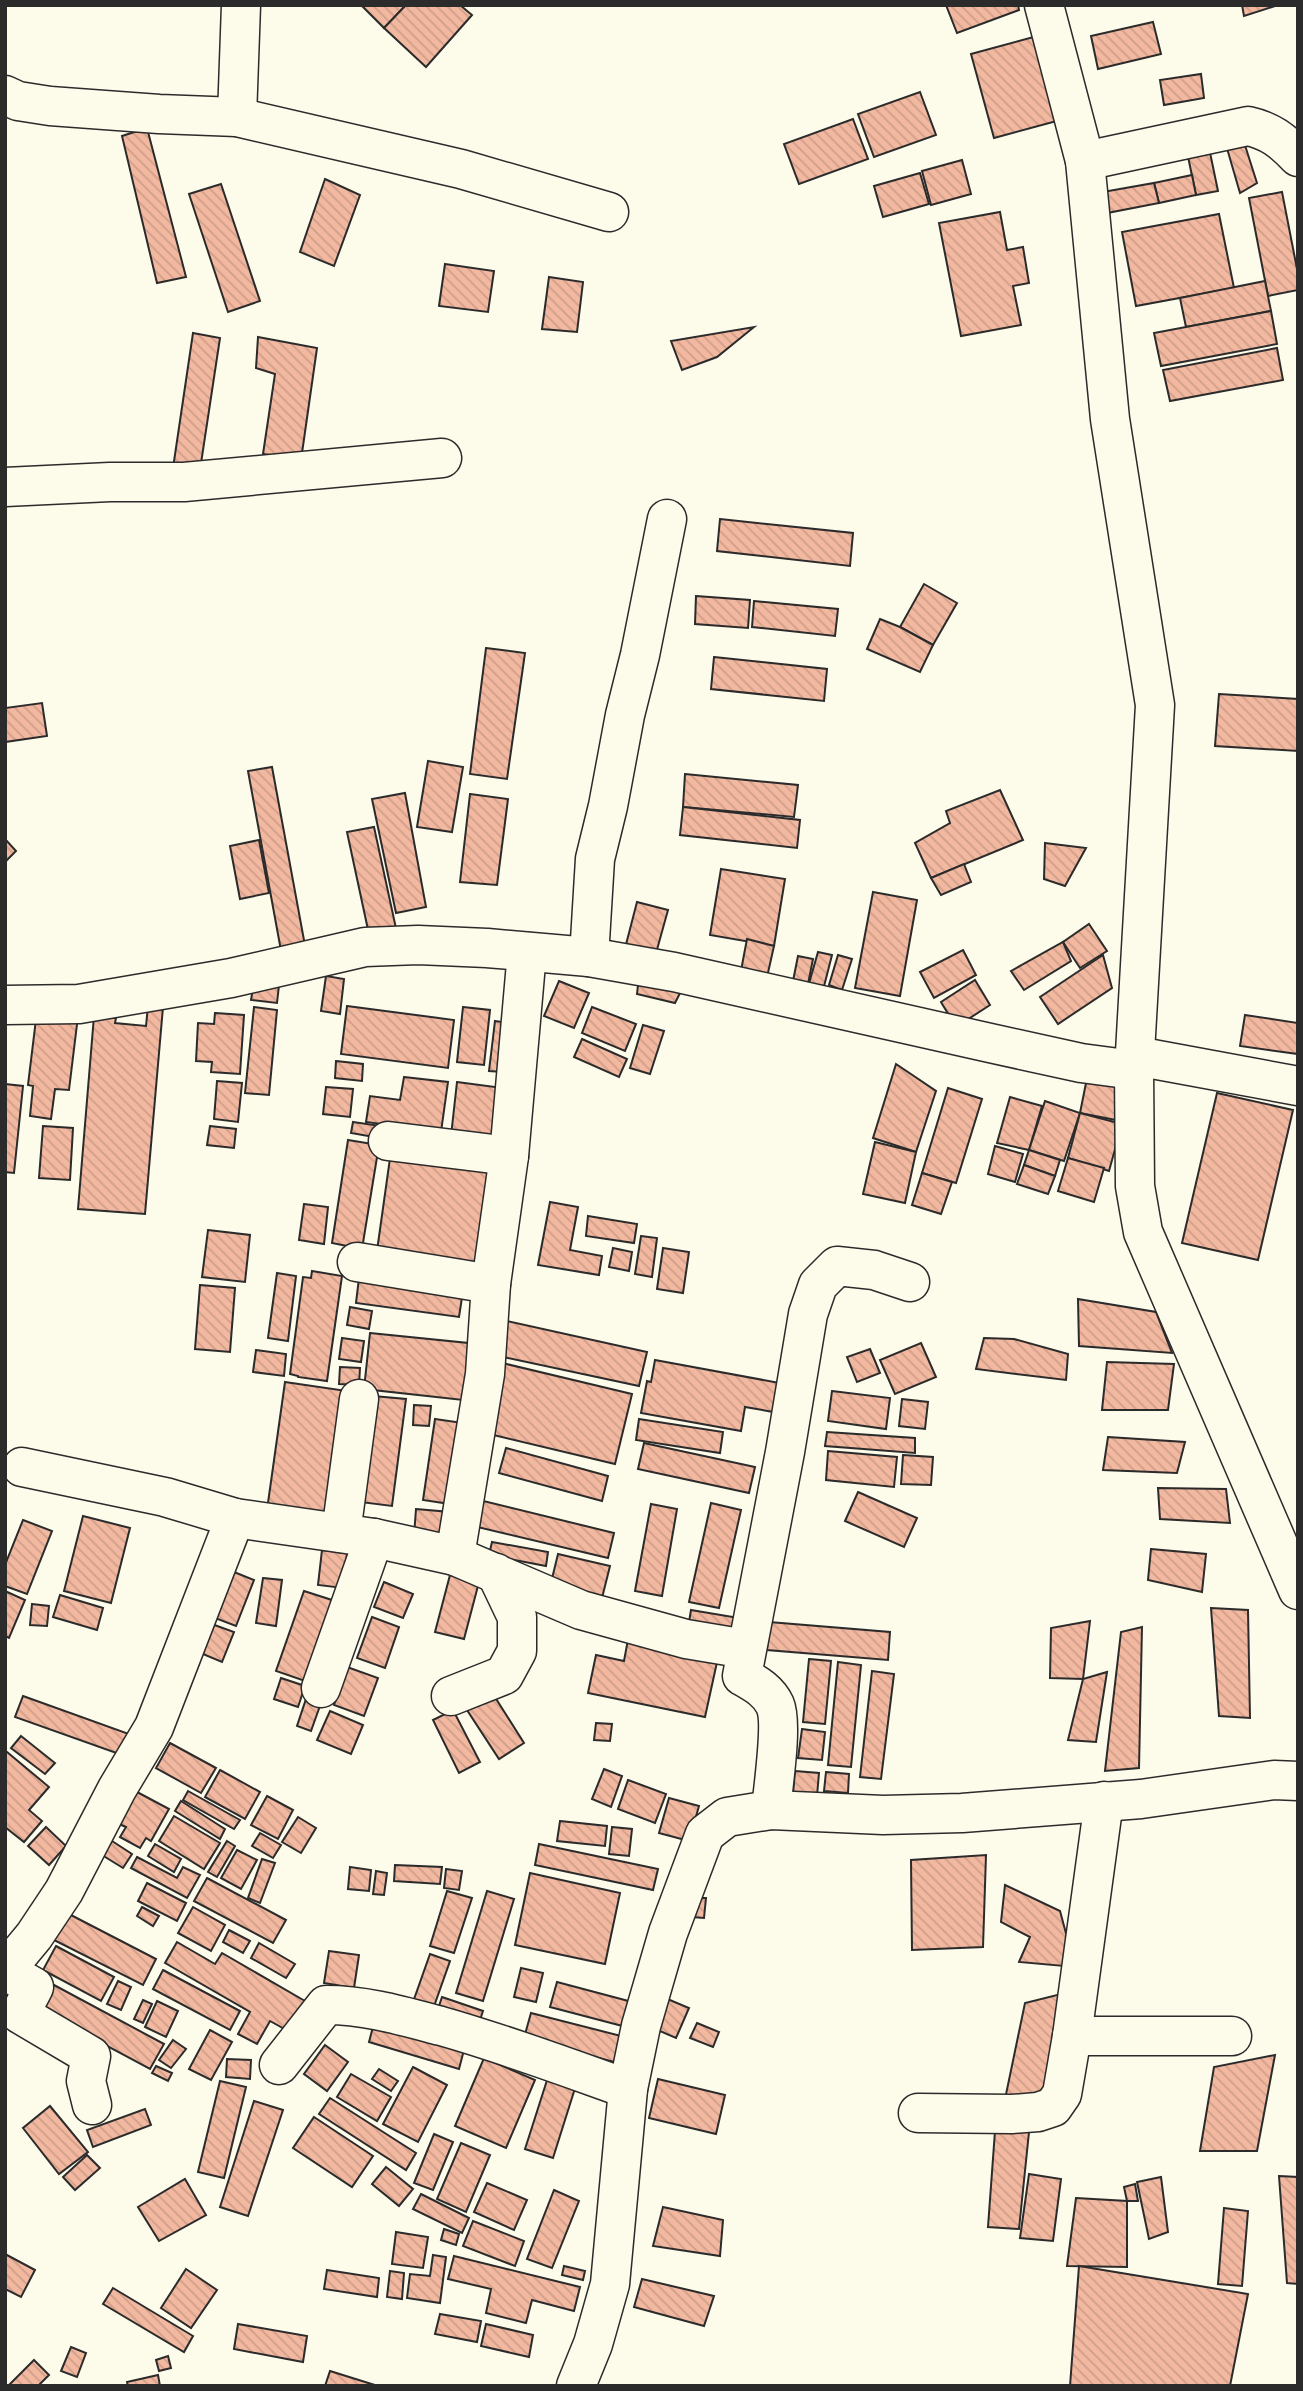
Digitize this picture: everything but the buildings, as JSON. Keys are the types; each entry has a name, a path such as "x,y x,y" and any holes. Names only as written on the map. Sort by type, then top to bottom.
{"street":[{"path":"237,117 241,5"},
{"path":"1044,5 1085,161 1110,419 1155,705 1135,1063 1135,1186 1143,1231 1298,1590"},
{"path":"5,95 18,101 50,106 237,117 461,169 609,212"},
{"path":"1085,161 1248,126 1265,130 1282,140 1298,157"},
{"path":"5,487 184,482 442,458"},
{"path":"589,957 595,859 667,519"},
{"path":"5,1005 79,1004 231,978 365,947 418,945 487,948 589,957 674,972 1081,1063 1135,1063 1298,1086"},
{"path":"455,1556 485,1374 491,1284 509,1156 527,952"},
{"path":"388,1141 509,1156"},
{"path":"357,1262 491,1284"},
{"path":"771,1810 777,1726 775,1706 763,1689 742,1676 778,1492 808,1314 818,1285 837,1266 874,1270 910,1282"},
{"path":"321,1688 358,1535 359,1399"},
{"path":"22,1467 164,1497 236,1518 358,1535 455,1556 582,1610 686,1639 746,1649"},
{"path":"92,2105 86,2081 91,2056 20,2014 34,1987 6,1971 34,1936 64,1891 117,1789 154,1727 236,1518"},
{"path":"452,1696 504,1675 517,1651 517,1617 496,1573"},
{"path":"576,2386 593,2344 610,2284 628,2089 641,2026 668,1933 705,1834 727,1817 771,1810 883,1815 962,1812 1141,1799 1274,1780 1298,1781"},
{"path":"918,2113 1038,2112 1054,2107 1062,2094 1104,1801"},
{"path":"279,2065 326,2005 354,2005 508,2045 628,2089"},
{"path":"1072,2036 1232,2036"}]}
